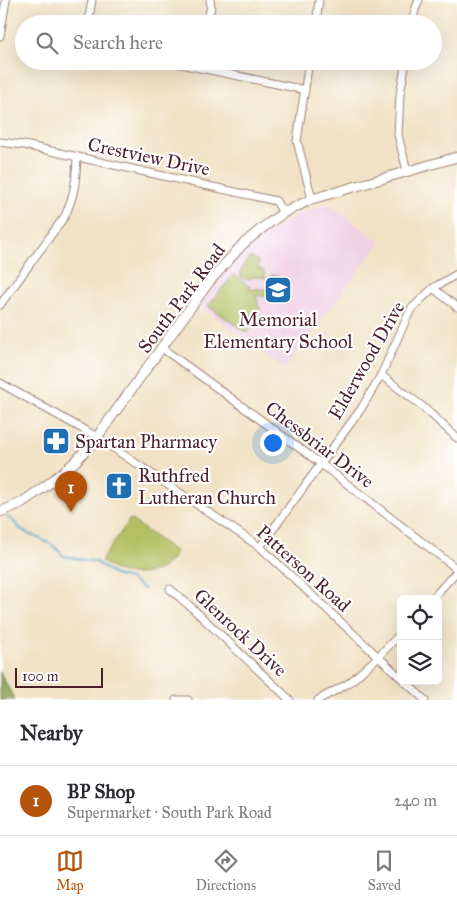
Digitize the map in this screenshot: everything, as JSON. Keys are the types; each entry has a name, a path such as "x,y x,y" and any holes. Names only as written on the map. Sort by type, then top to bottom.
{"main road":[{"name":"South Park Road","path":"0,512 21,502 47,485 75,462 97,437 210,282 242,245 261,228 283,213 312,199 457,157"}],"street":[{"path":"0,36 6,0"},
{"path":"90,15 92,0"},
{"path":"209,15 210,0"},
{"path":"318,15 320,0"},
{"path":"414,15 419,0"},
{"path":"219,70 305,90"},
{"path":"308,70 297,141 312,199"},
{"path":"404,70 400,94 398,135 407,171"},
{"name":"Crestview Drive","path":"0,142 24,144 276,201 283,213"},
{"path":"0,305 65,216 72,201 77,157"},
{"name":"Elderwood Drive","path":"260,547 361,409 381,375 411,309 433,288 457,274"},
{"path":"433,288 457,307"},
{"name":"Chessbriar Drive","path":"162,348 320,463 457,570"},
{"path":"381,375 422,406 457,438"},
{"name":"Patterson Road","path":"0,383 97,437 260,547 397,674"},
{"path":"435,595 457,570"},
{"name":"Glenrock Drive","path":"170,589 289,700"},
{"path":"318,700 349,683 397,637"},
{"path":"408,685 425,700"},
{"path":"176,700 188,700"}],"shaded area":[{"name":"Memorial Elementary School","path":"327,203 380,242 285,369 200,306 223,274 249,246 274,228 301,213"}],"green space":[{"path":"250,257 258,261 258,269 263,270 266,278 255,277 247,280 241,277 242,268"},
{"path":"234,274 253,291 254,288 266,290 271,275 278,276 272,298 256,295 260,311 247,333 208,306"},
{"path":"130,519 176,552 164,567 147,573 129,574 114,569 101,561"},
{"path":"0,672 15,700 0,700"}],"waterway":[{"path":"7,517 22,530 54,546 63,556 96,562 114,575 130,579 144,589"}],"place":[{"name":"Memorial Elementary School","path":"278,290"},
{"name":"Spartan Pharmacy","path":"56,441"},
{"name":"Ruthfred Lutheran Church","path":"119,486"},
{"name":"BP Shop","path":"71,512"}]}
